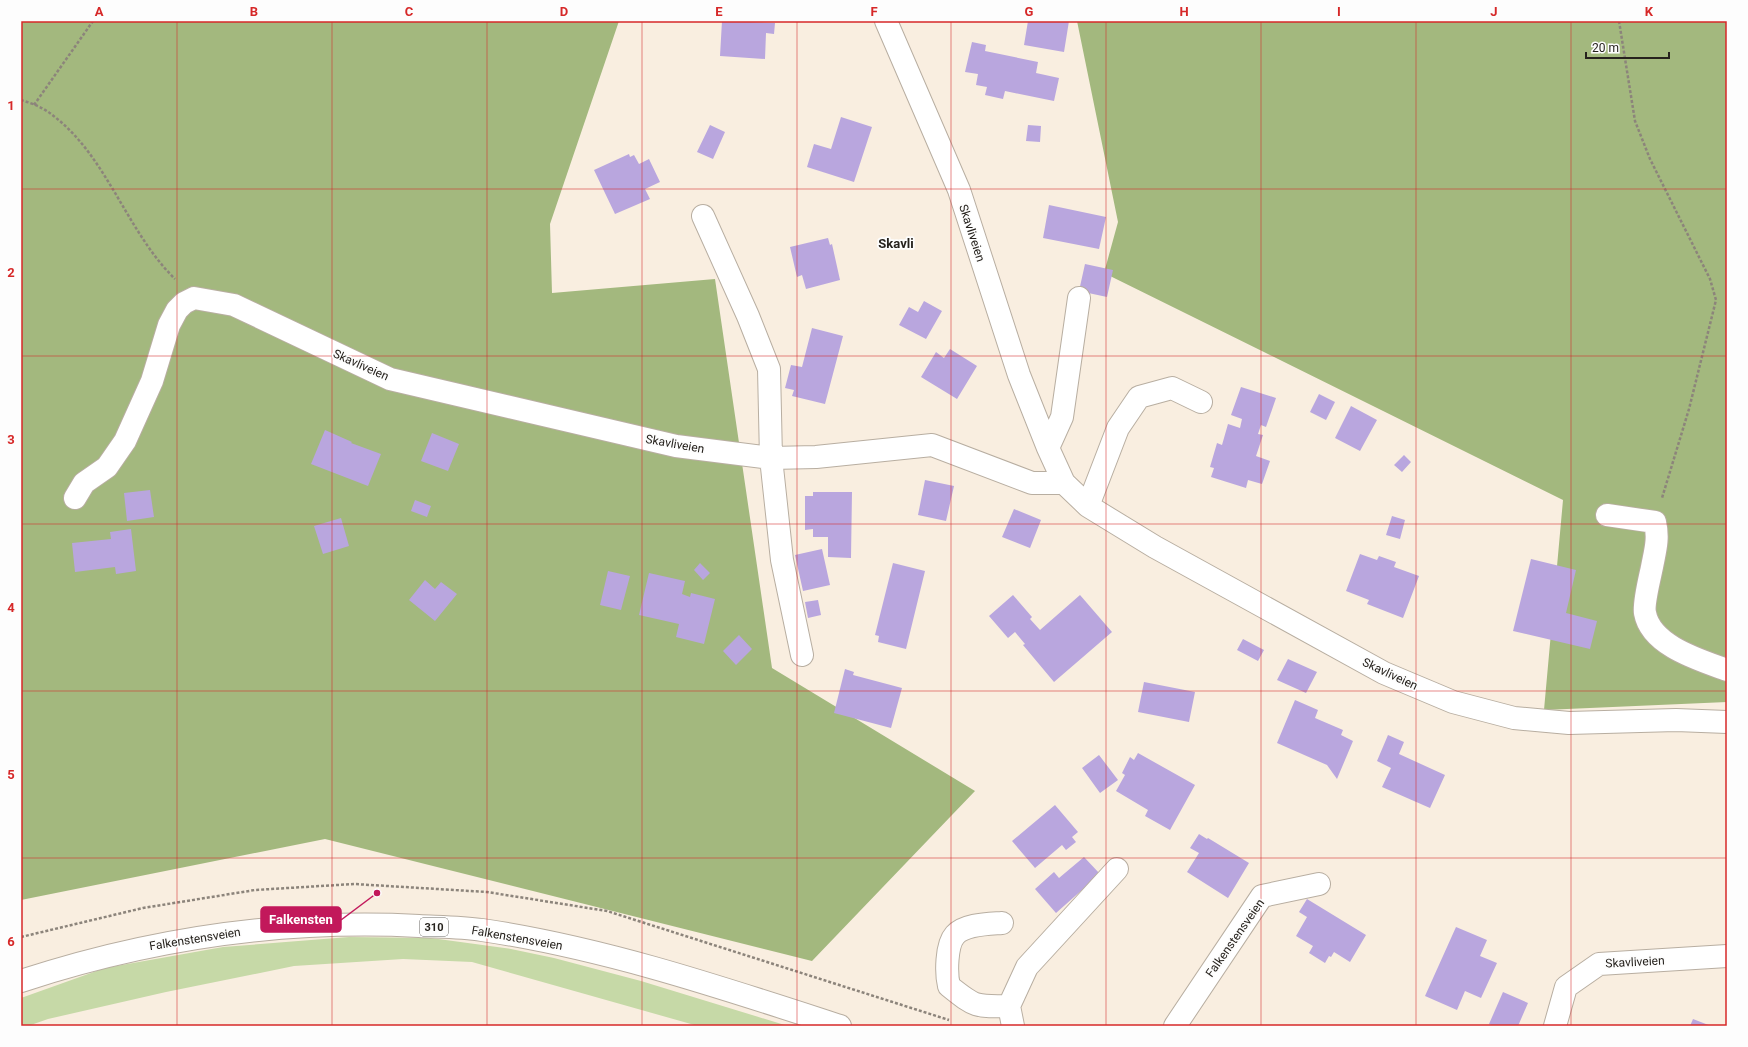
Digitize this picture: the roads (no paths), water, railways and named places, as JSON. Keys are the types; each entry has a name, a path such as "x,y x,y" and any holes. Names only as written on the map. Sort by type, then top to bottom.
{"street":[{"name":"Skavliveien","path":"886,21 959,190 1019,375 1048,448 1064,483 1088,506 1155,547 1384,673 1453,702 1514,718 1569,723 1676,720 1727,722"},
{"path":"703,216 748,316 769,369 771,458 782,560 802,655"},
{"name":"Skavliveien","path":"75,498 84,483 107,467 125,441 152,380 169,325 177,310 184,303 194,298 234,305 390,379 676,446 771,458 816,457 932,444 1032,483 1064,483"},
{"path":"1048,448 1062,417 1079,298"},
{"path":"1088,506 1118,428 1140,397 1172,388 1202,402"},
{"path":"1607,515 1655,522 1658,535 1644,612 1650,626 1662,639 1690,656 1727,670"},
{"path":"1002,922 978,925 955,935 948,955 946,975 949,986 972,1004 1011,1016 1027,967 1117,869"},
{"name":"Falkenstensveien","path":"1175,1026 1262,896 1319,884"},
{"name":"Falkenstensveien","path":"21,981 150,946 262,929 376,924 481,929 600,954 718,987 840,1026"},
{"name":"Skavliveien","path":"1555,1026 1566,987 1599,964 1727,956"}],"place":[{"name":"Falkensten","path":"377,893"}],"district":[{"name":"Skavli","path":"896,243"}]}
